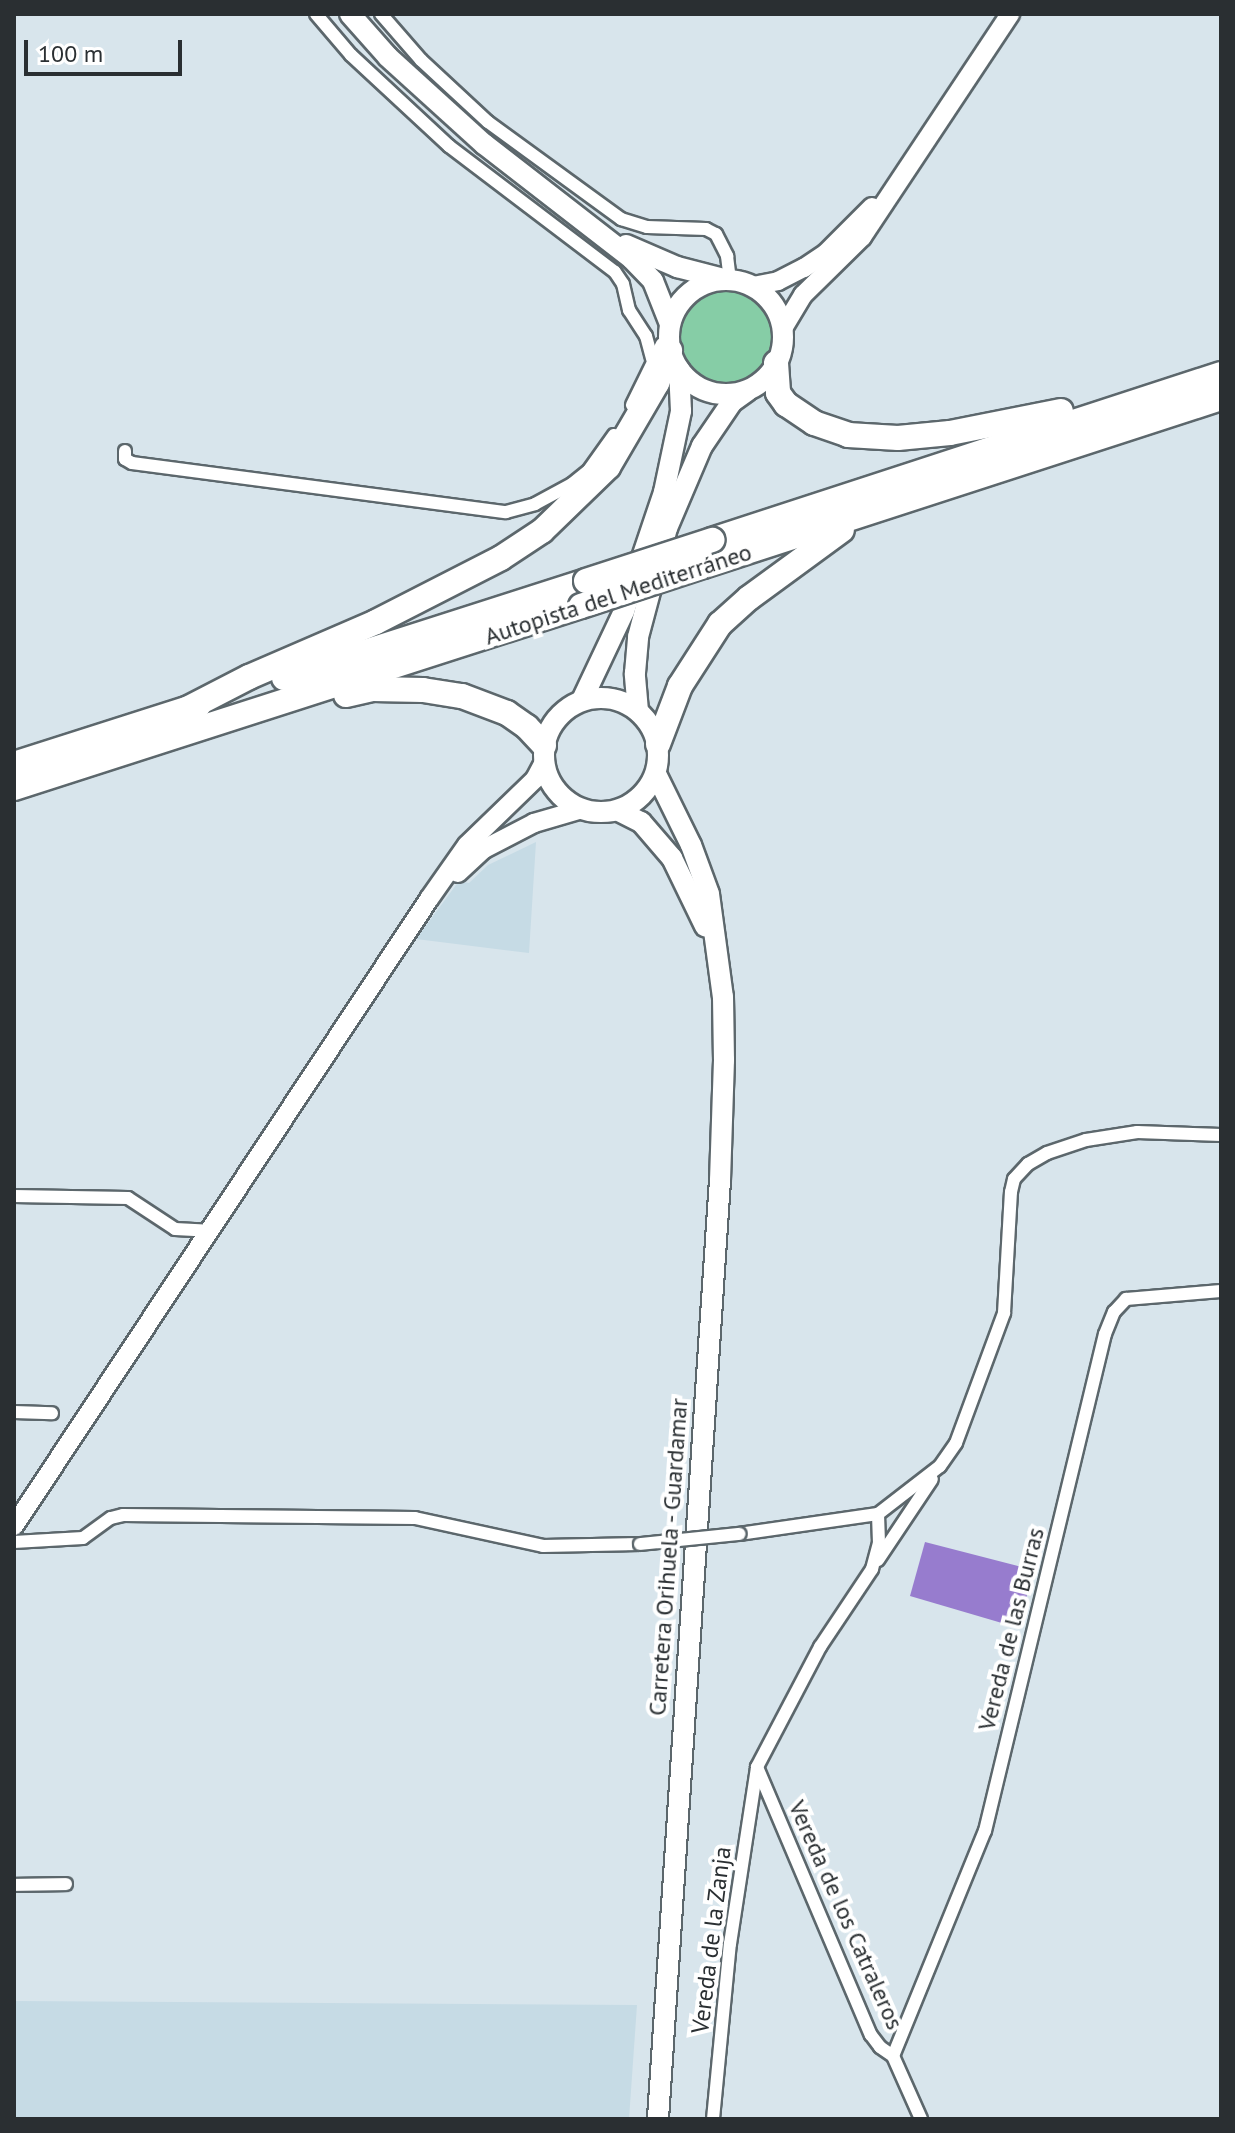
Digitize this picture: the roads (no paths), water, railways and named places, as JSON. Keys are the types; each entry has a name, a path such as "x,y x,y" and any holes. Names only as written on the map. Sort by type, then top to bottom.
{"highway":[{"path":"185,710 429,596 542,531 608,467 657,383 667,346"},
{"path":"776,363 778,393 797,414 832,431 874,438 950,433 1016,422 1110,399 1221,365"},
{"name":"Autopista del Mediterráneo","path":"14,764 1221,374"},
{"name":"Autopista del Mediterráneo","path":"14,788 1221,398"},
{"path":"658,744 680,686 720,624 749,598 859,517"},
{"path":"123,753 330,697 373,689 423,690 462,696 507,713 527,727 544,754"}],"main road":[{"path":"350,14 388,57 484,144 592,224 637,251 753,286 767,297 782,330"},
{"path":"638,711 635,673 638,637 667,528 702,446 732,402 765,378 776,363 782,330 803,295 862,237 1010,14"},
{"path":"753,286 778,281 826,253 874,205 933,130"},
{"path":"582,700 619,623 664,492 681,411 653,281 592,224"},
{"path":"667,346 677,307 690,292 706,283 727,279"},
{"path":"667,346 697,385 719,393 751,388"},
{"path":"14,1526 429,899 467,845 535,779 552,725 564,711 582,700 611,699 638,711 651,725 658,744 656,774 641,798 619,811 600,814 579,810 561,798 550,783 544,754"},
{"name":"Carretera Orihuela - Guardamar","path":"656,774 691,845 709,894 723,997 720,1180 658,2119"},
{"path":"429,899 484,849 534,823 579,810"},
{"name":"Carretera Orihuela - Guardamar","path":"619,811 641,822 657,838 685,880 710,941 723,997"}],"street":[{"path":"316,14 351,55 449,146 615,272 623,284 629,310 644,332 667,346"},
{"path":"381,14 421,60 488,122 621,219 647,227 706,229 716,234 727,256 727,279"},
{"path":"644,332 667,346"},
{"path":"125,451 125,459 132,463 506,512 552,496 589,470 625,419 667,346"},
{"name":"Vereda de la Zanja","path":"713,2119 730,1944 757,1767 820,1647 956,1443 1004,1313 1014,1179 1028,1164 1047,1153 1086,1140 1137,1132 1221,1135"},
{"path":"14,1196 128,1198 175,1229 209,1231"},
{"name":"Vereda de las Burras","path":"893,2056 985,1831 1105,1334 1114,1312 1126,1299 1221,1291"},
{"path":"14,1412 52,1413"},
{"path":"14,1542 69,1541 97,1531 111,1518 170,1515 415,1518 543,1546 640,1544 739,1534 878,1514 940,1466"},
{"path":"872,1569 879,1543 878,1514"},
{"name":"Vereda de los Catraleros","path":"757,1767 871,2035 880,2047 893,2056 921,2119"},
{"path":"14,1885 66,1884"}]}
